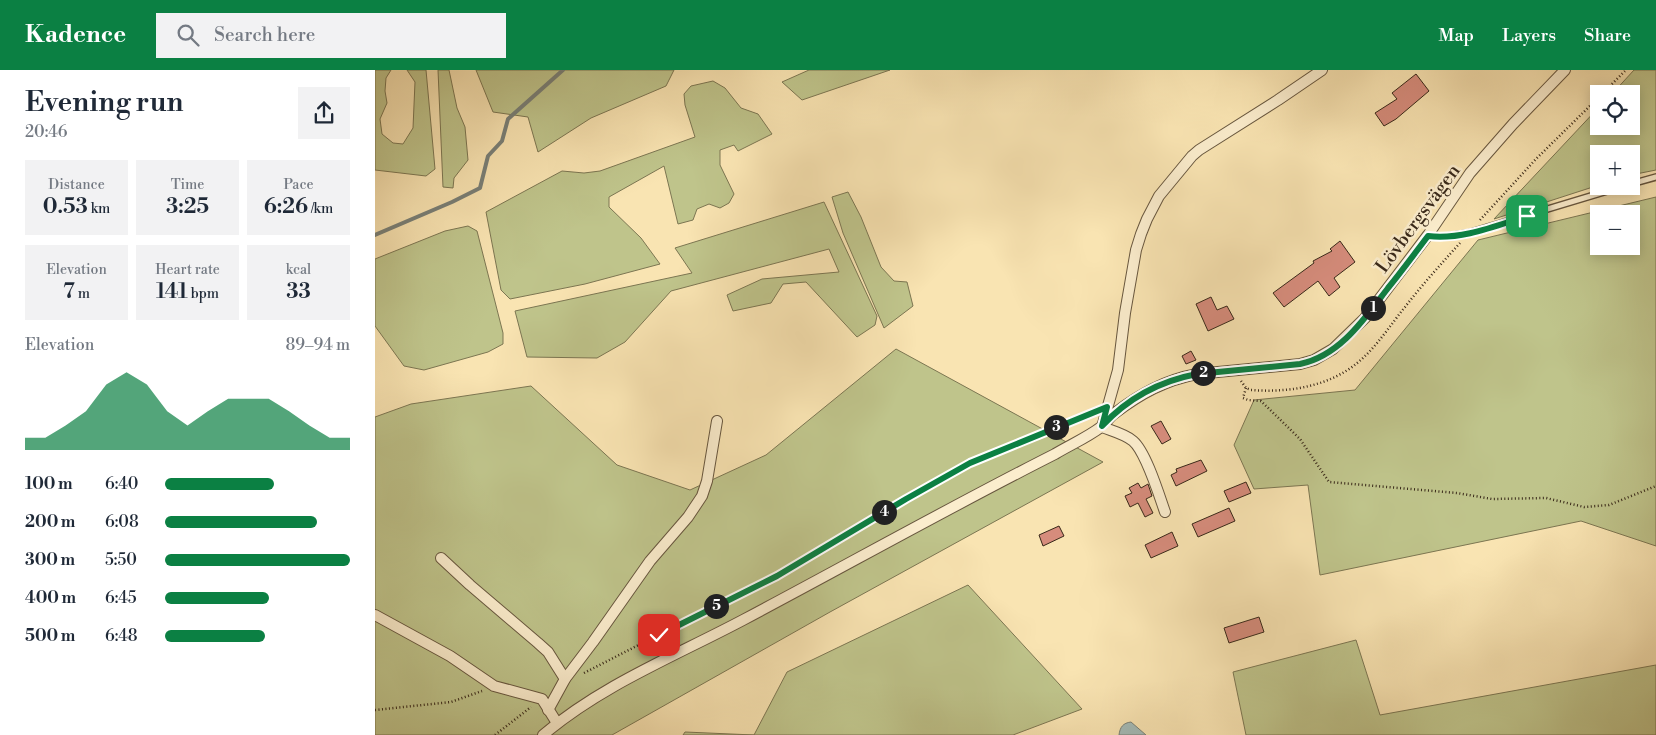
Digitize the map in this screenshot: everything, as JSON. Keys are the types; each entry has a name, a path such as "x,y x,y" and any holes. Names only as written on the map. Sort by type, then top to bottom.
{"street":[{"path":"1165,512 1153,477 1135,443 1127,437 1102,426 1118,370 1125,313 1136,250 1147,218 1159,196 1199,150 1322,70"},
{"name":"Lövbergsvägen","path":"543,735 557,723 610,688 1055,454 1102,426 1113,414 1145,392 1170,380 1197,374 1300,364 1322,356 1341,343 1365,318 1428,236 1470,173 1513,124 1565,70"},
{"path":"548,710 565,679 650,561 688,518 702,496 707,481 717,421"},
{"path":"441,558 469,585 538,642 548,652 565,679"},
{"path":"375,616 451,656 495,686 542,699 557,723"}],"lane":[{"path":"1640,181 1656,177"},
{"path":"1428,236 1442,237 1468,234 1595,195"}],"path":[{"path":"1611,85 1626,70"},
{"path":"1389,327 1413,296 1536,159 1590,106"},
{"path":"1246,388 1243,398 1261,401 1300,439 1329,482 1457,493 1492,499 1546,498 1584,507 1609,505 1656,486"},
{"path":"584,673 777,576 970,463 1107,407"},
{"path":"375,710 451,702 495,686"},
{"path":"495,735 504,726 542,699"}],"green space":[{"path":"375,70 391,70 386,78 385,91 387,103 380,119 382,134 393,143 403,144 413,128 415,82 407,70 426,70 435,169 426,176 375,170"},
{"path":"438,70 449,70 457,108 465,127 468,160 454,178 453,188 443,187"},
{"path":"476,70 674,70 666,86 591,118 538,152 528,117 493,112"},
{"path":"809,70 890,70 802,100 782,82"},
{"path":"1634,70 1656,70 1656,170 1640,173 1640,145 1590,145 1590,188 1494,219 1590,117 1590,135 1640,135 1640,85 1620,85"},
{"path":"713,81 725,88 741,108 758,114 772,134 738,151 734,145 720,150 720,165 734,194 729,203 720,208 709,204 697,209 693,220 678,224 664,166 609,197 609,207 641,238 660,264 585,284 510,299 501,290 486,212 562,171 584,173 600,171 695,137 685,105 684,94 691,86"},
{"path":"848,192 861,217 881,267 894,281 907,282 913,306 884,328 843,233 832,197"},
{"path":"1656,197 1656,546 1581,521 1320,575 1308,485 1254,489 1234,445 1254,400 1355,390 1478,240 1590,213 1590,255 1640,255 1640,205 1623,205"},
{"path":"824,202 877,316 875,325 857,337 806,282 783,284 771,303 733,311 727,295 762,279 839,272 829,249 671,291 625,342 597,358 527,357 515,311 692,273 675,248"},
{"path":"468,226 477,231 503,333 503,344 488,352 424,370 404,366 375,326 375,259 445,231"},
{"path":"896,349 1103,462 830,612 612,735 375,735 375,417 411,404 531,386 617,465 690,490 766,455"},
{"path":"968,585 1082,709 1013,735 754,735 787,672"},
{"path":"1356,640 1380,715 1656,665 1656,735 1246,735 1233,672"},
{"path":"685,732 754,735 683,735"}],"water":[{"path":"1131,722 1146,735 1119,735 1122,726"}],"building":[{"path":"1416,74 1429,91 1396,119 1384,126 1375,113 1397,99 1392,93"},
{"path":"1340,241 1355,262 1334,278 1340,287 1329,296 1318,281 1284,307 1273,293 1314,263 1313,261 1332,251 1330,249"},
{"path":"1211,297 1217,310 1227,306 1234,319 1208,331 1196,304"},
{"path":"1191,351 1196,360 1186,364 1182,356"},
{"path":"1161,421 1171,439 1162,444 1151,426"},
{"path":"1201,460 1207,471 1176,486 1171,475 1177,472 1176,469"},
{"path":"1246,482 1251,493 1229,502 1224,491"},
{"path":"1138,483 1141,488 1148,484 1152,496 1146,499 1153,513 1145,517 1138,503 1130,507 1125,496 1132,493 1129,488"},
{"path":"1229,508 1235,521 1198,537 1192,524"},
{"path":"1059,526 1064,536 1043,546 1039,535"},
{"path":"1172,532 1178,546 1151,558 1145,545"},
{"path":"1259,617 1264,632 1229,643 1224,628"}],"waterway":[{"path":"375,235 480,188 488,156 502,141 508,119 563,70"}],"route":[{"path":"659,635 777,576 970,463 1081,416 1107,407 1102,426 1113,414 1145,392 1183,376 1300,364 1314,360 1341,343 1365,318 1428,236 1442,237 1468,234 1527,216"}]}
